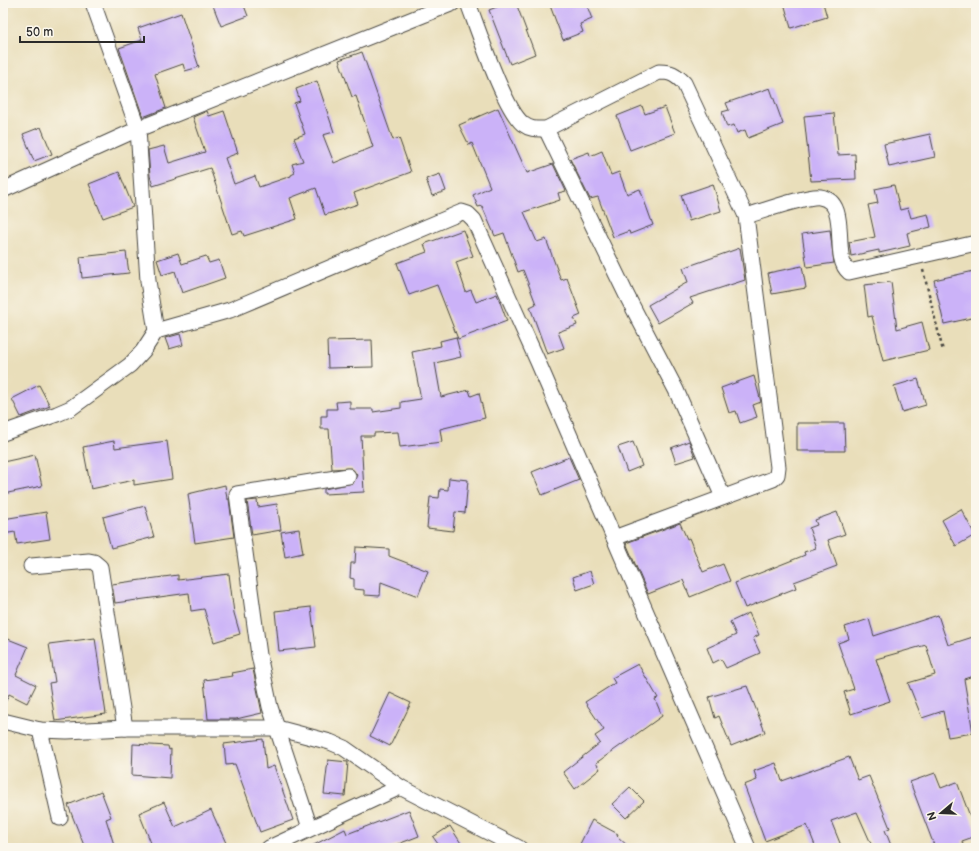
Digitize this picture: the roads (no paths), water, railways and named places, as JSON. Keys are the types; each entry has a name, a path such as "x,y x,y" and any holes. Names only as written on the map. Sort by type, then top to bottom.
{"street":[{"path":"3,433 71,408 130,365 144,350 156,330 148,282 138,129 94,3"},
{"path":"3,190 138,129 425,8 453,3"},
{"path":"468,3 505,97 513,112 522,123 532,129 546,129 658,72 669,72 676,74 684,83 746,216 778,467 777,475 773,479 614,538"},
{"path":"546,129 628,298 676,390 723,497"},
{"path":"746,216 809,198 820,197 830,201 837,211 842,261 844,268 849,272 976,243"},
{"path":"156,330 230,310 462,212 468,214 474,220 484,241 748,848"},
{"path":"310,828 270,707 260,655 237,494 348,476"},
{"path":"31,566 89,561 94,562 100,567 124,728"},
{"path":"3,721 40,730 67,731 124,728 277,728 330,742 344,748 400,787 519,848"},
{"path":"40,730 60,818"},
{"path":"269,848 400,787"}]}
